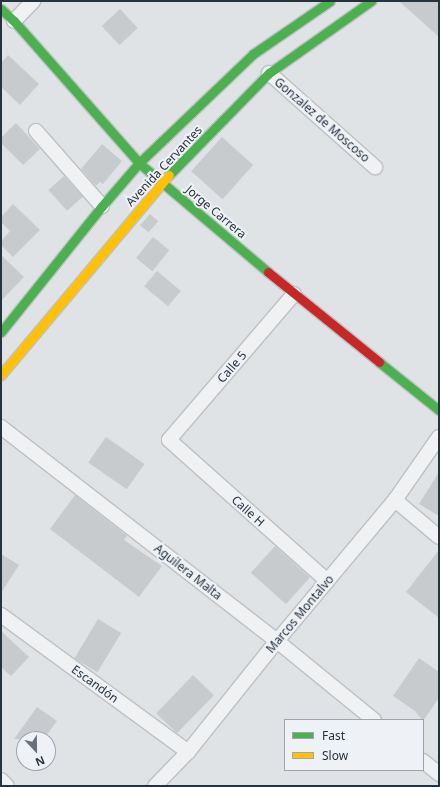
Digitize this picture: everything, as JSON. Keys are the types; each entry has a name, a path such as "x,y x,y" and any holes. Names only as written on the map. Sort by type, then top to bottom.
{"street":[{"path":"14,22 33,1"},
{"name":"Avenida Cervantes","path":"1,332 102,206 139,164 253,54 330,1"},
{"name":"Avenida Cervantes","path":"1,375 162,182 269,74 371,1"},
{"name":"Jorge Carrera","path":"1,9 139,164 294,294 439,410"},
{"name":"Gonzalez de Moscoso","path":"269,74 375,167"},
{"path":"36,131 102,206"},
{"name":"Calle 5","path":"169,440 294,294"},
{"name":"Aguilera Malta","path":"1,427 277,641 373,719"},
{"name":"Marcos Montalvo","path":"155,786 188,752 277,641 395,500 439,437"},
{"name":"Calle H","path":"169,440 327,581"},
{"path":"395,500 439,537"},
{"name":"Escandón","path":"1,616 188,752"},
{"path":"424,762 439,774"},
{"path":"1,780 7,786"}],"building":[{"path":"399,1 439,1 439,37"},
{"path":"120,9 138,28 119,45 102,26"},
{"path":"8,55 39,84 20,105 1,87 1,63"},
{"path":"16,123 40,149 23,165 1,143 1,138"},
{"path":"222,137 253,165 222,199 191,171"},
{"path":"102,144 122,161 103,184 100,182 96,186 81,169"},
{"path":"64,176 83,197 67,211 48,190"},
{"path":"13,204 40,230 13,257 1,245 1,241 10,231 1,222 1,217"},
{"path":"150,214 158,221 148,233 140,225"},
{"path":"153,237 169,250 152,271 136,258"},
{"path":"1,255 24,277 1,301"},
{"path":"157,271 181,291 168,306 144,286"},
{"path":"106,437 145,464 127,489 88,462"},
{"path":"439,472 439,516 419,504"},
{"path":"75,495 127,536 124,540 162,566 139,597 50,529"},
{"path":"275,546 310,577 286,604 251,573"},
{"path":"439,550 439,618 406,592"},
{"path":"1,554 19,565 1,593"},
{"path":"98,619 121,633 97,672 74,658"},
{"path":"1,631 29,657 11,676 1,667"},
{"path":"419,658 439,672 439,698 424,720 421,719 415,711 393,696"},
{"path":"193,675 214,695 177,733 156,713"},
{"path":"37,707 57,721 50,731 20,731"}],"traffic: fast":[{"path":"1,332 102,206 139,163 253,54 330,1"},
{"path":"169,175 269,73 371,1"},
{"path":"1,9 14,21 139,163 268,272"},
{"path":"379,362 439,410"}],"traffic: slow":[{"path":"1,375 169,175"}],"traffic: jam":[{"path":"268,272 379,362"}]}
